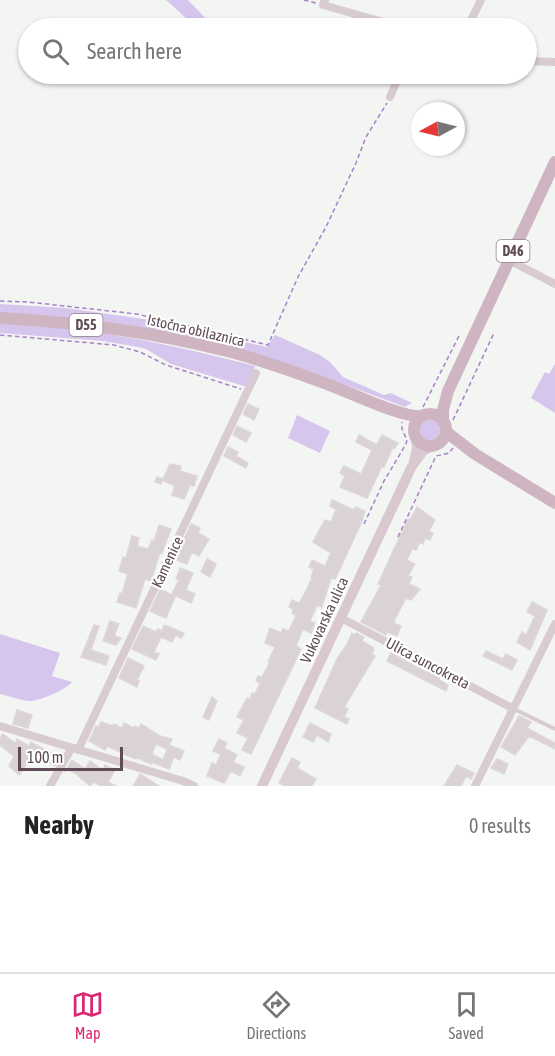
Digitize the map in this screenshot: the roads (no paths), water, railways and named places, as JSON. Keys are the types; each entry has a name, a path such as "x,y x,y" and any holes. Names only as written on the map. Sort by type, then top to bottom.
{"main road":[{"name":"D46","path":"445,426 443,410 448,391 555,162"},
{"name":"Istočna obilaznica","path":"0,318 92,325 172,338 260,361 410,416 424,413"},
{"name":"D46","path":"424,413 436,408 448,391"},
{"name":"Istočna obilaznica","path":"378,404 403,420 415,434"},
{"name":"D55","path":"424,413 437,416 475,454 555,503"},
{"path":"415,434 416,422 424,413"},
{"path":"434,445 443,438 445,426"},
{"name":"D55","path":"415,434 423,444 447,444 475,454"},
{"name":"Vukovarska ulica","path":"262,786 412,466 417,448 415,434"},
{"name":"Vukovarska ulica","path":"412,466 423,452 434,445"}],"street":[{"path":"472,18 481,0"},
{"path":"324,2 373,18"},
{"path":"537,61 555,62"},
{"path":"390,97 396,84"},
{"path":"509,260 555,284"},
{"name":"Kamenice","path":"50,786 75,750 256,373"},
{"name":"Ulica suncokreta","path":"341,618 514,709"},
{"path":"475,786 555,624"},
{"path":"0,726 194,786"}],"lane":[{"path":"514,709 555,729"}]}
